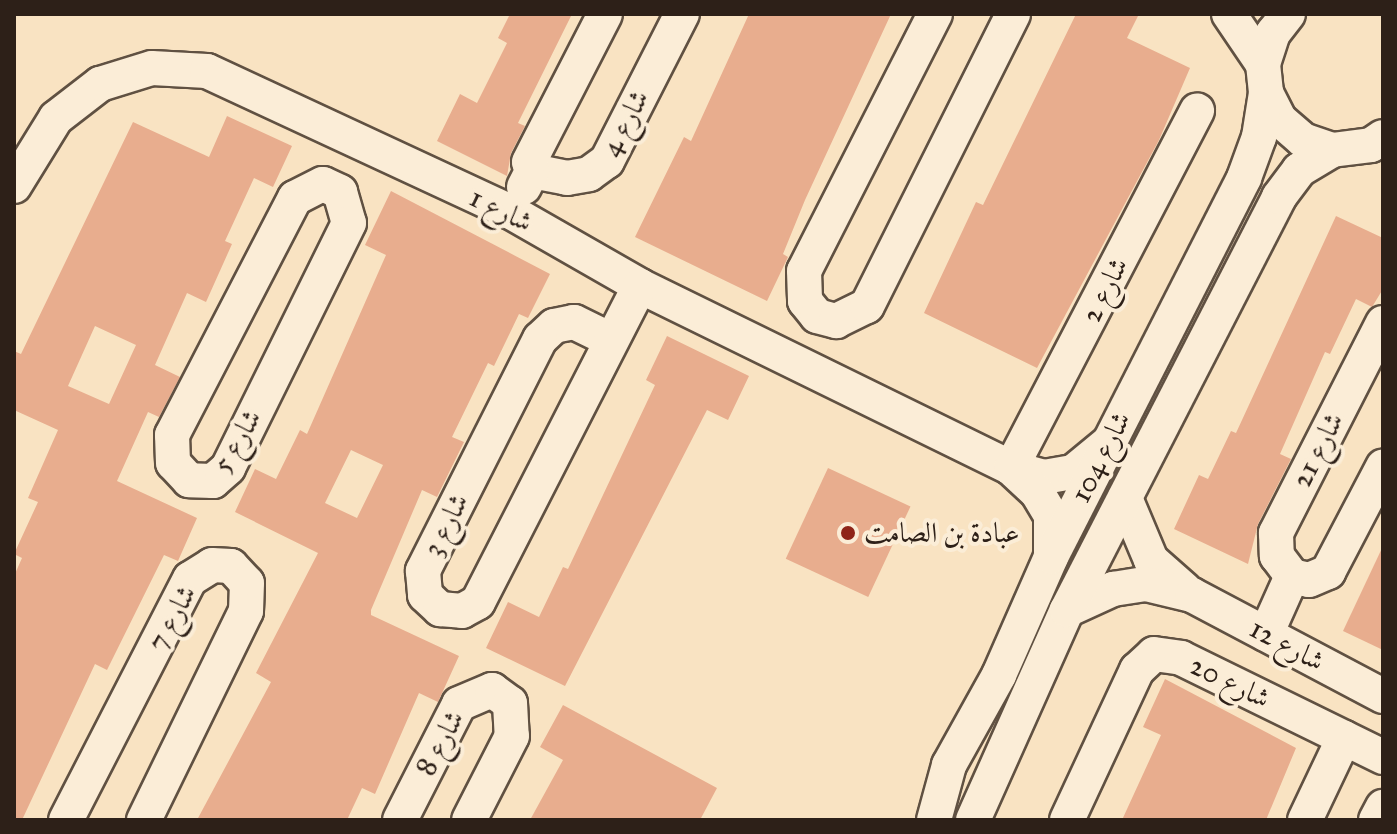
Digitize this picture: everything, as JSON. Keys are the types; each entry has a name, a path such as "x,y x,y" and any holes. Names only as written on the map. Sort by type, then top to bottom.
{"street":[{"path":"511,212 532,171 529,162 605,14"},
{"name":"شارع 4","path":"532,171 567,178 589,174 607,161 682,14"},
{"path":"935,14 804,271 805,301 817,316 836,321 867,306 1013,14"},
{"path":"1229,14 1292,130 1332,150 1371,145 1383,137"},
{"name":"شارع 104","path":"934,820 949,765 999,675 1051,557 1244,178 1259,137 1273,33 1288,14"},
{"name":"شارع 1","path":"14,186 40,140 77,99 100,84 152,68 194,69 234,79 353,141 511,212 640,286 1011,468 1044,477 1073,472 1107,444"},
{"name":"شارع 2","path":"1011,468 1197,111"},
{"path":"332,184 353,141"},
{"name":"شارع 104","path":"973,820 1067,610 1279,197 1299,170 1332,150"},
{"name":"شارع 5","path":"332,184 346,202 349,223 228,468 213,481 189,480 173,463 172,435 295,198 302,190 332,184"},
{"name":"شارع 3","path":"609,339 574,322 554,326 540,339 423,571 425,595 440,609 462,611 478,602 609,339 640,286"},
{"path":"794,360 817,316"},
{"name":"شارع 21","path":"1292,576 1277,556 1276,533 1383,323"},
{"path":"1266,634 1292,576 1309,580 1328,572 1383,467"},
{"name":"شارع 1","path":"1011,468 1037,492 1051,515 1051,557"},
{"name":"شارع 12","path":"1125,498 1151,560 1192,595 1383,696"},
{"name":"شارع 7","path":"66,820 190,579 212,565 231,566 247,583 246,611 144,820"},
{"name":"شارع 12","path":"1067,610 1113,589 1146,584 1192,595"},
{"name":"شارع 20","path":"1067,820 1137,670 1154,654 1181,658 1383,757"},
{"name":"شارع 8","path":"400,820 459,704 492,690 510,703 512,736 469,820"},
{"path":"1305,820 1344,738"},
{"path":"1376,820 1383,807"}],"building":[{"path":"510,14 572,14 518,123 525,126 511,153 507,176 437,141 460,94 477,103 507,43 498,38"},
{"path":"749,14 891,14 805,200 783,254 788,257 767,301 635,237 684,137 691,141"},
{"path":"1076,14 1139,14 1127,38 1190,68 1159,140 1037,368 924,313 976,202 983,205"},
{"path":"227,116 292,146 273,187 254,178 225,241 232,244 206,302 187,293 155,365 180,377 159,417 148,412 117,481 197,518 178,561 164,555 107,670 95,664 22,820 14,820 14,576 22,558 14,554 38,502 28,498 58,430 14,410 14,351 21,354 133,122 209,157","holes":["95,326 136,345 109,404 68,386"]},
{"path":"391,191 550,274 528,318 519,314 494,366 488,363 452,437 464,442 437,497 422,490 371,610 371,615 459,656 438,702 419,693 375,794 362,788 347,820 197,820 271,682 256,673 318,553 235,512 255,469 276,479 300,430 307,434 386,255 365,245","holes":["351,450 383,465 357,518 325,503"]},
{"path":"1336,216 1383,238 1383,289 1372,307 1356,299 1330,354 1325,352 1280,454 1291,459 1258,524 1248,564 1174,529 1199,475 1208,479 1231,431 1236,433"},
{"path":"667,336 749,376 728,420 707,410 565,686 486,648 508,602 539,617 563,567 568,569 655,385 646,380"},
{"name":"عبادة بن الصامت","path":"828,468 910,506 868,597 786,559"},
{"path":"1383,546 1383,650 1343,631"},
{"path":"1165,679 1296,748 1266,820 1122,820 1161,735 1143,727"},
{"path":"563,705 717,788 700,820 530,820 563,760 540,747"}],"place":[{"name":"عبادة بن الصامت","path":"848,533"}]}
